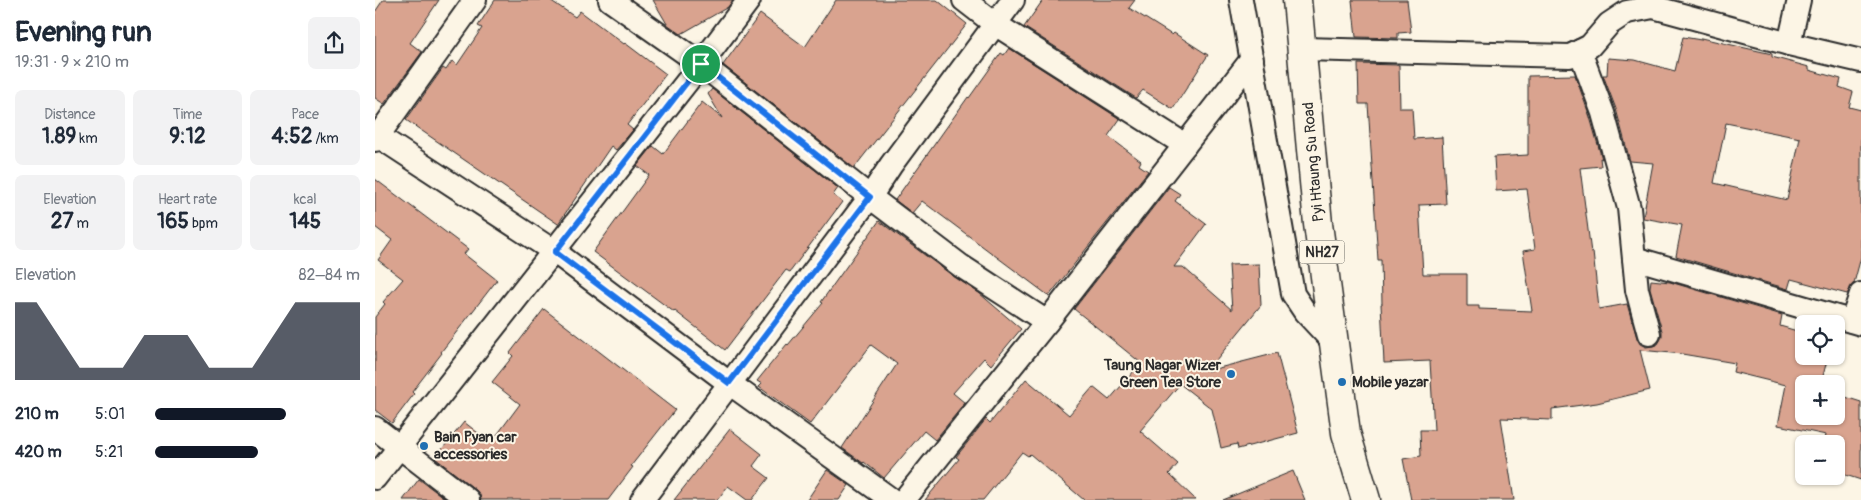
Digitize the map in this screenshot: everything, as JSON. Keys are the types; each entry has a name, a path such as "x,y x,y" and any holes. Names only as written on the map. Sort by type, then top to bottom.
{"highway":[{"name":"Pyi Htaung Su Road","path":"1297,0 1318,224 1333,342 1346,433 1366,500"}],"street":[{"path":"475,0 376,136 555,252 729,383 892,500"},
{"path":"610,0 701,64 961,266 1047,322"},
{"path":"375,478 555,252 749,0"},
{"path":"964,0 995,24 1185,145"},
{"path":"642,500 870,197 891,165 1013,0"},
{"path":"1241,0 1293,294 1305,312 1333,342"},
{"path":"1609,24 1614,0"},
{"path":"1789,44 1799,0"},
{"path":"1303,49 1570,56 1590,46 1609,24 1627,12 1653,7 1789,44 1861,61"},
{"path":"1580,51 1603,113 1629,208 1637,290 1649,334"},
{"path":"904,500 1047,322 1252,59"},
{"path":"1634,258 1856,323 1861,294"},
{"path":"375,428 468,500"}],"building":[{"path":"383,0 439,0 410,43 422,52 384,104 375,98 375,12"},
{"path":"495,0 550,0 575,17 580,11 666,74 627,125 633,130 616,150 611,146 558,224 406,120 443,68 446,70 452,61 457,65 482,28 478,26"},
{"path":"653,0 733,0 728,7 681,34 667,24"},
{"path":"836,0 937,0 967,24 854,168 723,65 760,14 805,47"},
{"path":"1043,0 1135,0 1129,8 1172,35 1174,33 1208,55 1173,109 1143,90 1136,98 1024,27"},
{"path":"1352,0 1407,0 1411,32 1398,33 1398,38 1356,37"},
{"path":"1683,37 1701,40 1701,38 1772,54 1772,57 1809,67 1809,70 1841,79 1839,87 1853,92 1849,107 1861,110 1861,257 1854,283 1847,294 1791,279 1788,289 1676,256 1682,225 1643,218 1653,163 1630,161 1616,109 1603,75 1607,75 1608,58 1635,60 1675,71","holes":["1726,123 1800,138 1787,200 1714,183"]},
{"path":"1009,48 1120,119 1108,136 1141,161 1139,165 1148,171 1049,296 922,201 912,213 895,200 1001,53 1004,55"},
{"path":"1358,64 1399,65 1400,108 1412,108 1414,139 1442,137 1446,204 1419,205 1423,274 1467,274 1467,306 1479,306 1479,309 1532,311 1523,251 1535,249 1527,189 1496,191 1494,157 1528,155 1528,76 1575,75 1602,159 1600,158 1601,166 1580,168 1591,253 1593,252 1599,309 1627,304 1637,338 1640,344 1646,347 1658,344 1662,337 1650,288 1651,280 1670,282 1782,315 1780,326 1795,330 1795,365 1826,365 1823,375 1795,375 1795,425 1845,425 1845,397 1861,402 1861,480 1845,475 1845,435 1826,435 1778,425 1786,385 1733,372 1735,363 1682,354 1640,350 1650,390 1597,403 1552,409 1552,420 1501,418 1514,500 1411,500 1403,459 1421,456 1420,430 1434,430 1430,361 1384,363 1381,260 1378,260 1368,104 1359,104"},
{"path":"712,89 838,188 833,195 842,202 790,272 786,270 725,350 675,311 593,252 649,175 637,166 653,146 663,154 702,102 722,118 708,94"},
{"path":"375,179 468,249 464,254 497,280 441,352 412,392 414,394 392,423 375,410 375,317 385,304 383,302 403,279 378,260 392,240 375,227"},
{"path":"1169,187 1180,194 1175,201 1206,224 1174,267 1183,267 1232,310 1229,265 1259,264 1261,305 1207,371 1277,353 1298,433 1238,449 1237,444 1221,448 1212,409 1180,384 1140,431 1178,464 1169,474 1196,500 1084,500 1030,454 1028,456 1022,452 983,500 925,500 959,459 956,457 986,419 990,423 1026,379 1069,415 1093,387 1109,400 1141,363 1074,309"},
{"path":"879,221 979,293 1021,329 991,365 984,358 953,393 965,403 935,440 924,431 884,478 842,448 897,364 871,345 810,424 759,387 762,384 757,381 823,303 821,302"},
{"path":"544,309 675,410 631,466 633,467 608,500 481,500 476,490 435,458 464,422 491,443 520,404 492,382 513,356 510,353"},
{"path":"730,429 762,454 753,466 769,478 752,500 747,500 728,486 717,500 674,500"},
{"path":"827,470 849,485 839,500 807,500"},
{"path":"1293,471 1305,500 1223,500"},
{"path":"419,479 447,500 403,500"}],"place":[{"name":"Taung Nagar Wizer Green Tea Store","path":"1231,374"},
{"name":"Mobile yazar","path":"1342,382"},
{"name":"Bain Pyan car accessories","path":"424,446"}],"route":[{"path":"701,64 870,197 729,383 555,252 701,64"}]}
